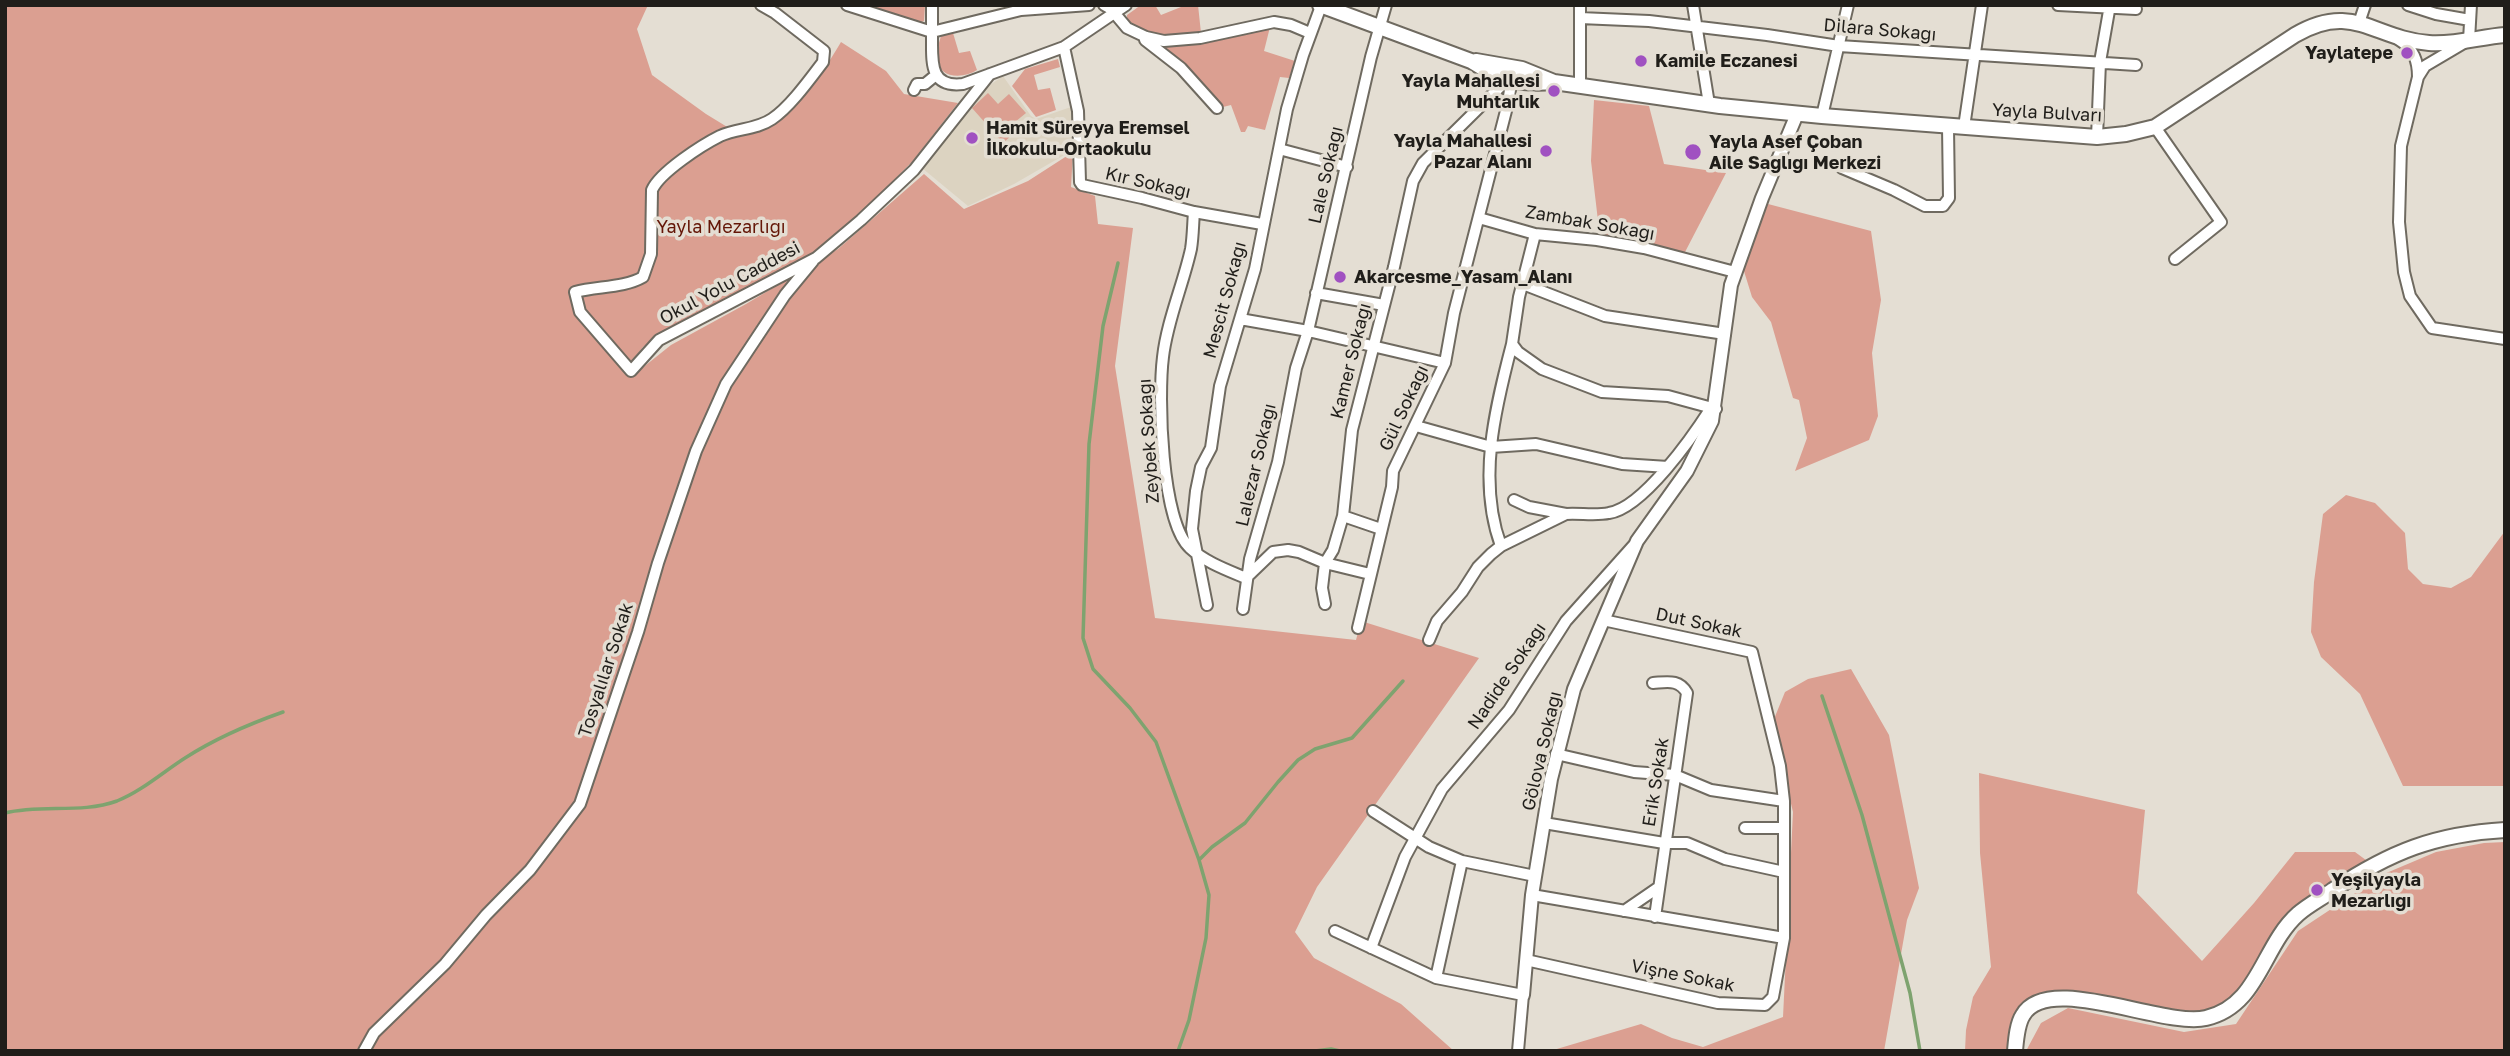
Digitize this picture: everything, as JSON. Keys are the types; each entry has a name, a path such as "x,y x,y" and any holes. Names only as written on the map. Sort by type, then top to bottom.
{"main road":[{"name":"Yayla Bulvarı","path":"1321,6 1471,61 1522,69 1554,82 1797,114 2097,137 2155,127 2310,26 2342,20 2412,41 2431,43 2505,36"},
{"name":"Yayla Bulvarı","path":"1471,61 1492,75 1507,80 1534,84 1554,82"},
{"path":"2015,1051 2023,1014 2033,1005 2051,998 2091,1002 2183,1019 2206,1018 2231,1008 2247,994 2281,934 2298,914 2337,888 2381,860 2424,842 2466,832 2505,830"}],"street":[{"name":"Okul Yolu Caddesi","path":"761,5 824,51 823,62 773,119 757,127 720,136 655,183 652,190 652,254 643,276 612,286 575,292 580,312 631,371 659,340 816,258 914,170 990,74"},
{"path":"847,5 932,32 1021,10 1088,5"},
{"path":"932,5 931,57 936,75 943,83 952,85 963,84 1064,47 1126,5"},
{"path":"1104,5 1119,21 1181,68 1217,108"},
{"name":"Lale Sokağı","path":"1308,331 1386,5"},
{"path":"1580,5 1580,86"},
{"path":"1693,5 1709,104"},
{"path":"1822,116 1848,5"},
{"path":"1843,168 1925,206 1947,204 1956,127 1982,5"},
{"path":"2058,5 2136,9"},
{"path":"2359,23 2365,5"},
{"path":"2408,5 2446,17 2470,20"},
{"path":"2418,77 2425,66 2469,40 2471,5"},
{"name":"Mescit Sokağı","path":"1207,605 1192,529 1196,491 1201,467 1211,448 1216,406 1255,269 1262,224 1294,82 1321,6"},
{"path":"2097,137 2100,62 2110,6"},
{"name":"Dilara Sokağı","path":"1580,18 1649,21 1839,46 2136,65"},
{"path":"1137,34 1164,41 1200,38 1274,22 1292,25 1310,33"},
{"path":"2387,32 2411,50 2418,65 2418,77 2401,146 2399,222 2403,272 2410,296 2432,328 2505,339"},
{"name":"Kır Sokağı","path":"1064,47 1078,107 1082,185 1194,212 1262,224"},
{"path":"914,90 917,84 925,84 936,75"},
{"name":"Gül Sokağı","path":"1357,628 1392,487 1393,471 1445,363 1454,313 1508,103 1510,90 1507,80"},
{"name":"Kamer Sokağı","path":"1325,604 1322,588 1325,563 1333,550 1343,516 1352,430 1413,181 1423,163 1507,80"},
{"name":"Gölova Sokağı","path":"1518,1051 1532,895 1556,754 1574,689 1637,541 1687,471 1704,439 1713,409 1731,285 1797,114"},
{"path":"2155,127 2221,222 2175,259"},
{"path":"1279,149 1347,167"},
{"name":"Zeybek Sokağı","path":"1194,212 1192,247 1163,356 1161,387 1166,492 1174,523 1189,548 1217,566 1246,578"},
{"name":"Zambak Sokağı","path":"1479,218 1535,234 1644,248 1735,272"},
{"path":"1501,546 1493,524 1490,501 1491,447 1500,391 1535,234"},
{"name":"Tosyalılar Sokak","path":"364,1051 374,1033 445,964 486,915 530,870 580,804 696,451 726,384 785,295 816,258"},
{"path":"1523,284 1605,316 1725,334"},
{"path":"1316,293 1384,305"},
{"path":"1240,319 1308,331 1445,363"},
{"name":"Lalezar Sokağı","path":"1243,608 1246,578 1278,462 1296,368 1308,331"},
{"path":"1512,344 1518,352 1542,369 1602,392 1668,396 1713,409 1668,467 1635,499 1618,511 1607,514 1566,514 1529,507 1514,500"},
{"path":"1416,426 1491,447 1536,444 1622,464 1668,467"},
{"path":"1429,640 1437,621 1462,592 1478,567 1501,546 1566,514"},
{"path":"1343,516 1381,529"},
{"name":"Nadide Sokağı","path":"1371,948 1414,837 1442,789 1509,710 1566,621 1637,541"},
{"path":"1246,578 1273,552 1299,552 1325,563 1370,574"},
{"name":"Dut Sokak","path":"1602,620 1752,652 1780,766 1784,801"},
{"name":"Erik Sokak","path":"1653,683 1675,682 1683,685 1687,693 1655,917"},
{"path":"1532,895 1784,938 1784,801 1711,790 1675,775 1634,772 1556,754"},
{"path":"1373,811 1429,847 1462,861 1535,876"},
{"path":"1544,823 1664,844 1687,844 1725,859 1784,872"},
{"path":"1745,828 1783,828"},
{"path":"1436,978 1462,861"},
{"path":"1624,912 1659,887"},
{"path":"1335,931 1436,978 1523,995"},
{"name":"Vişne Sokak","path":"1526,960 1718,1003 1752,1006 1765,1004 1773,997 1784,938"}],"shaded area":[{"path":"1003,76 1031,116 1036,119 1071,107 1075,135 1073,150 1014,184 968,206 922,168 983,90"}],"green space":[{"name":"Yayla Mezarlığı","path":"5,5 648,5 637,29 652,75 742,136 769,126 793,107 819,76 841,42 886,71 904,94 958,103 912,162 829,244 709,311 677,325 643,347 633,360 641,369 671,345 838,249 924,174 964,209 1028,181 1073,152 1071,187 1095,196 1098,224 1133,228 1115,366 1155,618 1356,640 1361,621 1479,658 1317,887 1295,932 1314,958 1401,1004 1454,1051 5,1051"},
{"path":"867,5 925,5 924,21 919,23"},
{"path":"1141,5 1155,5 1161,15 1186,5 1198,5 1201,33 1161,36 1143,31 1127,20 1127,15"},
{"path":"1270,27 1264,51 1295,61 1289,78 1280,77 1265,130 1248,126 1245,132 1241,132 1231,105 1223,107 1188,69 1161,47 1212,42"},
{"path":"953,33 959,53 970,51 977,70 958,76 946,73 938,65 941,36"},
{"path":"1058,59 1060,67 1034,75 1038,90 1050,88 1056,110 1036,117 1012,86 1025,69"},
{"path":"988,93 998,104 1009,94 1026,113 1015,122 1020,128 1003,143 972,108"},
{"path":"1594,100 1649,106 1664,164 1726,173 1684,254 1600,238 1591,161"},
{"path":"1768,204 1871,231 1881,300 1872,353 1878,416 1869,440 1795,471 1807,438 1799,400 1793,398 1771,322 1752,297 1743,268"},
{"path":"2346,495 2375,503 2405,533 2408,569 2423,584 2451,588 2471,577 2505,531 2505,786 2403,786 2360,694 2321,657 2311,632 2323,514"},
{"path":"1851,669 1889,735 1919,888 1907,920 1884,1051 1550,1051 1641,1024 1672,1038 1703,1047 1783,1017 1793,812 1772,724 1785,692 1808,679"},
{"path":"1979,773 2145,810 2137,893 2202,961 2295,852 2355,852 2370,863 2301,905 2266,956 2215,1017 2062,991 2036,998 2010,1034 2009,1051 1965,1051 1973,997 1991,967 1980,853"},
{"path":"2505,842 2505,1051 2026,1051 2041,1023 2068,1008 2184,1032 2236,1024 2298,931 2384,874 2436,852"}],"waterway":[{"path":"1118,263 1103,326 1089,444 1083,638 1093,669 1130,708 1156,742 1209,895 1206,938 1189,1020 1178,1051"},
{"path":"1199,860 1245,823 1298,760 1315,749 1352,738 1403,681"},
{"path":"1822,696 1862,815 1910,993 1920,1051"},
{"path":"5,813 90,807 117,801 144,787 209,744 283,712"},
{"path":"1315,1051 1340,1051"}],"place":[{"name":"Yaylatepe","path":"2407,53"},
{"name":"Kamile Eczanesi","path":"1641,61"},
{"name":"Yayla Mahallesi Muhtarlık","path":"1554,91"},
{"name":"Hamit Süreyya Eremsel İlkokulu-Ortaokulu","path":"972,138"},
{"name":"Yayla Mahallesi Pazar Alanı","path":"1546,151"},
{"name":"Yayla Asef Çoban Aile Sağlığı Merkezi","path":"1693,152"},
{"name":"Akarcesme_Yasam_Alanı","path":"1340,277"},
{"name":"Yeşilyayla Mezarlığı","path":"2317,890"}]}
